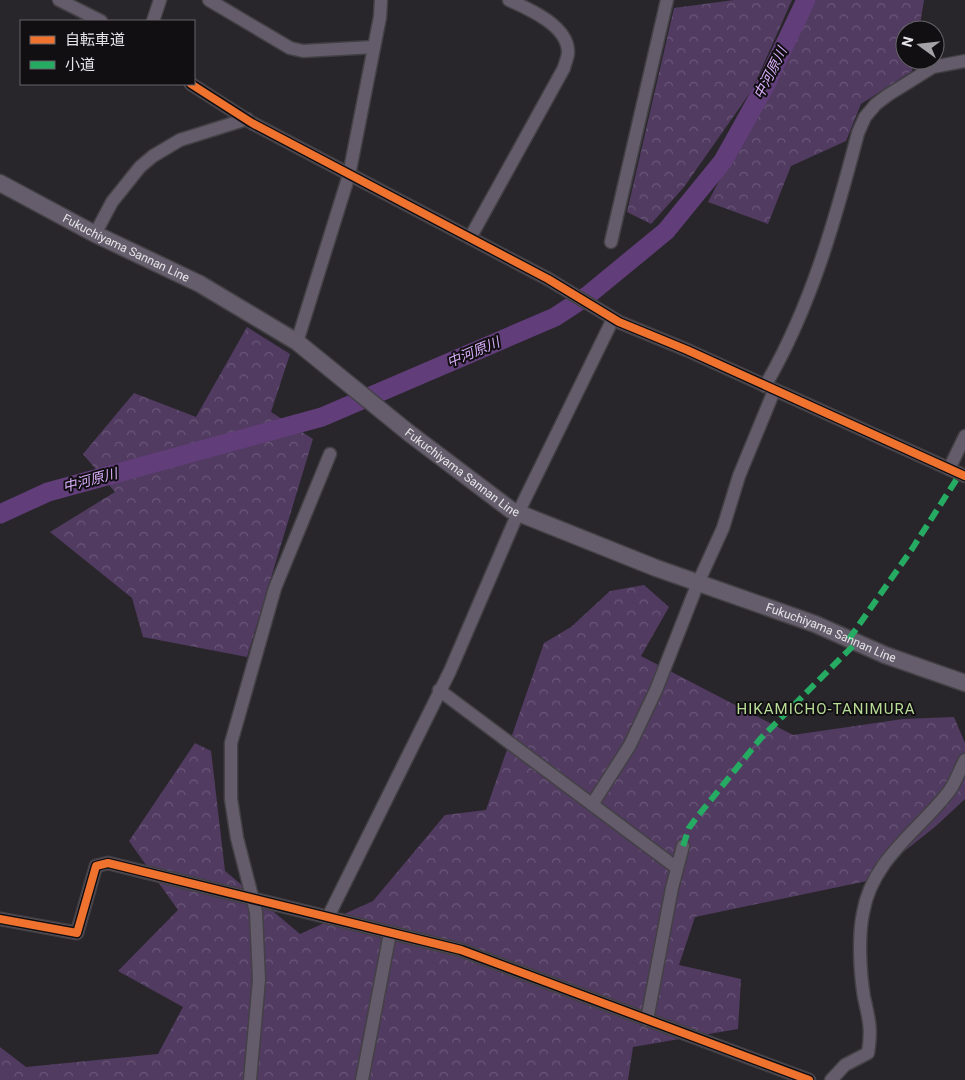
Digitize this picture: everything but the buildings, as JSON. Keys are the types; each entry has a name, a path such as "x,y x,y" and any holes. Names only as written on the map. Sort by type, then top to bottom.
{"main road":[{"name":"Fukuchiyama Sannan Line","path":"0,183 94,234 200,284 297,342 395,422 479,487 518,513 698,583 815,624 885,655 965,683"}],"street":[{"path":"59,0 100,20"},
{"path":"153,20 160,0"},
{"path":"209,0 290,48 304,51 374,47"},
{"path":"297,342 349,175 380,17 381,0"},
{"path":"470,238 564,68 568,52 564,38 558,29 509,0"},
{"path":"611,242 668,0"},
{"path":"593,804 644,719 698,583 723,528 738,476 769,388 799,322 824,254 858,133 865,116 888,94 933,67 965,62"},
{"path":"193,85 247,119 561,287 613,319 965,476"},
{"path":"94,234 112,202 140,167 153,156 180,140 247,119"},
{"path":"328,917 440,690 518,513 613,319"},
{"path":"950,469 965,436"},
{"path":"250,1080 260,980 256,912 237,838 231,799 231,743 275,588 330,454"},
{"path":"440,690 677,868"},
{"path":"831,1080 845,1065 868,1053 872,1032 864,997 861,964 862,913 874,876 887,857 949,792 965,760"},
{"path":"647,1020 683,846"},
{"path":"0,919 76,933 96,866 108,863 461,950 809,1080"},
{"path":"362,1080 390,933"}],"green space":[{"path":"734,0 792,0 752,90 684,187 651,224 627,212 674,8"},
{"path":"813,0 924,0 921,20 895,20 895,70 912,71 861,104 846,141 791,166 768,224 708,202"},
{"path":"247,327 290,354 271,412 313,439 247,657 143,637 132,598 50,532 115,492 83,454 134,393 196,417"},
{"path":"644,585 669,607 641,656 793,735 903,719 954,717 965,743 965,799 936,826 867,881 695,917 679,965 741,979 738,1029 633,1047 628,1080 0,1080 0,1047 26,1067 158,1054 183,1007 118,971 178,910 129,841 195,743 211,751 225,871 300,934 373,901 445,815 486,810 544,643 571,627 610,591"}],"waterway":[{"name":"中河原川","path":"0,514 48,492 322,417 555,317 587,296 666,231 723,161 766,84 806,0"}],"marked path":[{"path":"849,639 912,549 960,474"},
{"path":"683,846 689,828 761,738 857,642"}],"cycle path":[{"path":"193,85 252,123 548,279 619,322 687,350 965,476"},
{"path":"0,919 77,933 96,866 108,863 461,950 809,1080"}],"district":[{"name":"HIKAMICHO-TANIMURA","path":"826,709"}]}
